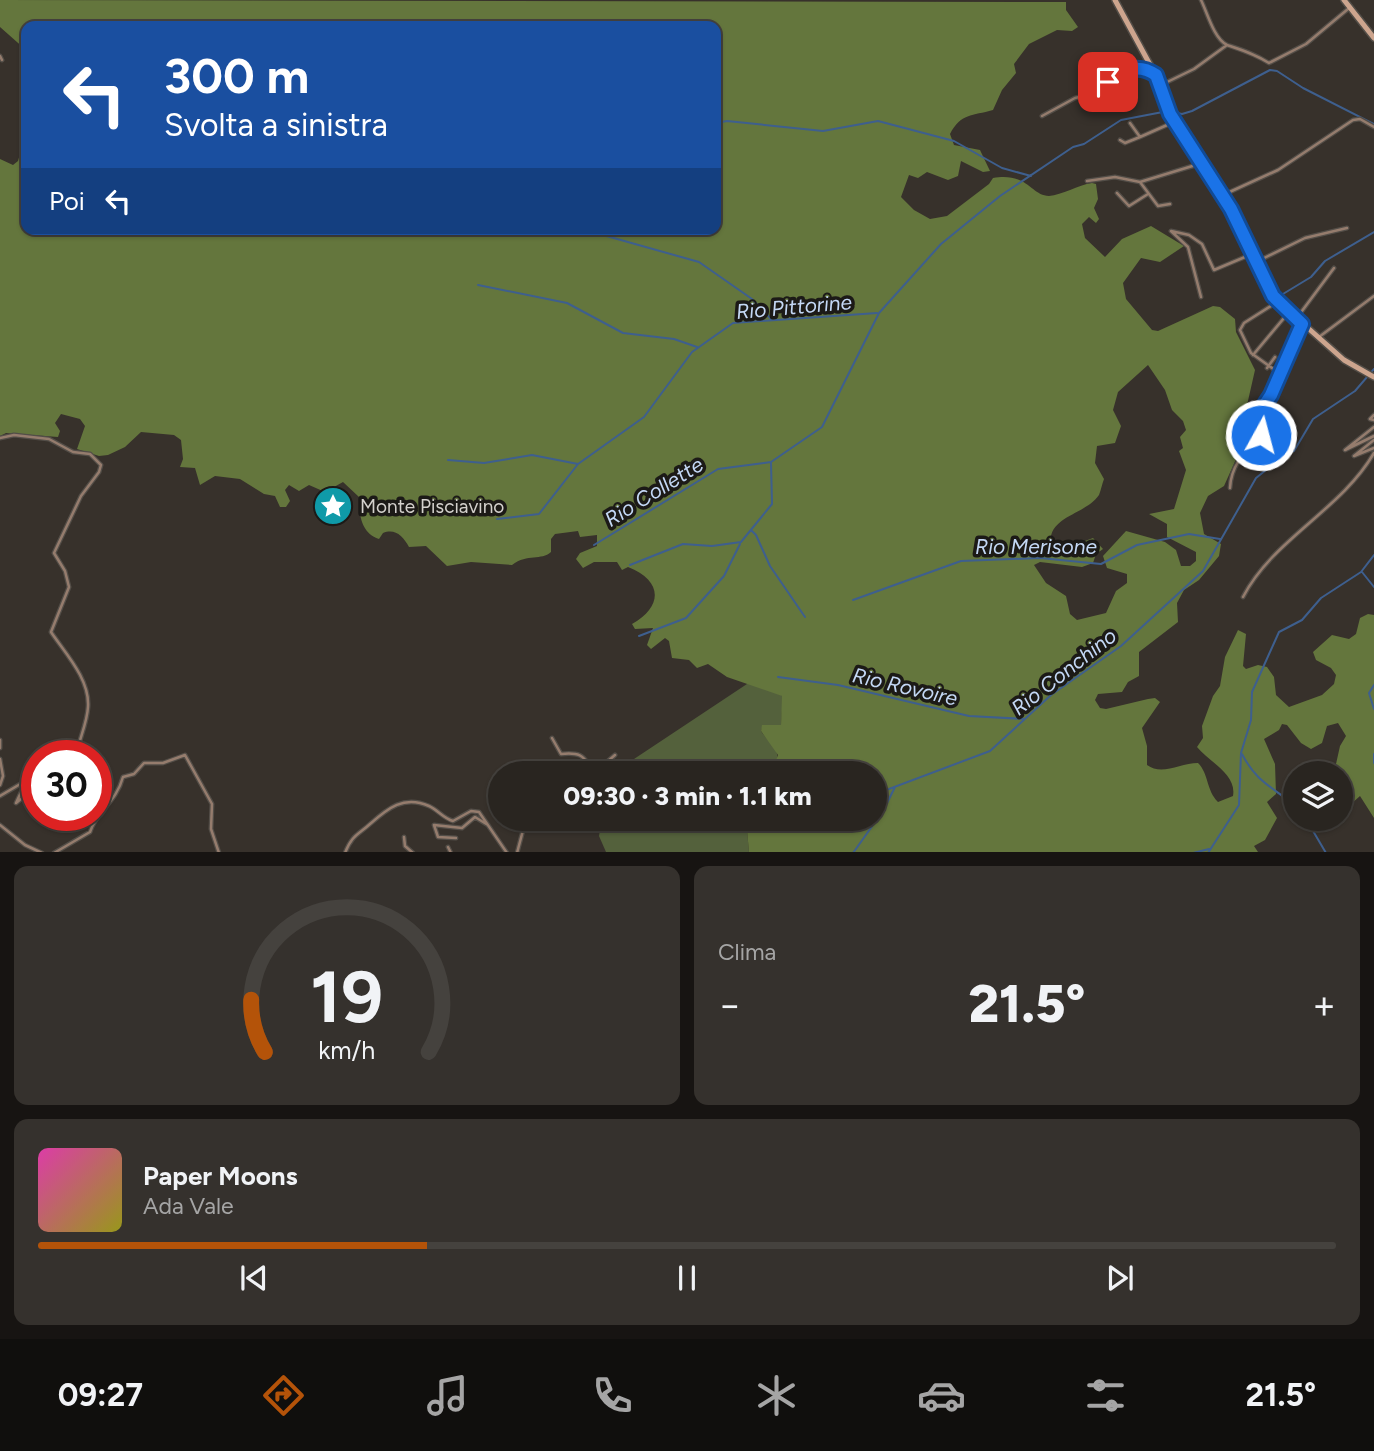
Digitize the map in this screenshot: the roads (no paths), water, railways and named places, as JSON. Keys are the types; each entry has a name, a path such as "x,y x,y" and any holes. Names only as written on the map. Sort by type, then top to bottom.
{"main road":[{"path":"1115,0 1161,85 1174,122 1223,195 1277,302 1351,365 1371,375"},
{"path":"1345,0 1374,38"}],"street":[{"path":"1201,0 1214,30 1227,45"},
{"path":"1161,85 1194,69 1227,45 1235,45 1267,62 1273,62 1306,44 1350,7"},
{"path":"1042,116 1072,99 1101,92 1119,73 1144,67 1156,75"},
{"path":"1223,195 1278,170 1353,120 1360,119 1374,127"},
{"path":"1120,140 1125,143 1140,138 1174,122"},
{"path":"1130,123 1140,138"},
{"path":"1087,181 1115,177 1140,182 1202,163"},
{"path":"1140,182 1158,206 1170,204"},
{"path":"1117,193 1129,206 1148,194"},
{"path":"1256,262 1304,238 1347,228"},
{"path":"1200,298 1188,247 1171,231 1189,235 1202,244 1214,270 1252,254"},
{"path":"1296,318 1335,268"},
{"path":"1319,337 1374,296"},
{"path":"1277,302 1244,323 1240,330 1246,347 1253,355 1268,368 1281,373"},
{"path":"1253,355 1289,312"},
{"path":"1230,488 1231,475 1238,461 1250,444 1261,435 1254,421 1281,373 1302,324"},
{"path":"1268,368 1275,358"},
{"path":"1374,427 1346,450 1374,438"},
{"path":"0,438 10,435 49,439 73,452 90,454 101,465 68,520 54,553 65,571 69,587 51,632 84,684 88,698 81,740"},
{"path":"1374,438 1354,456 1374,450"},
{"path":"1243,597 1271,556 1341,494 1374,450"},
{"path":"552,738 561,754 571,752 584,759"},
{"path":"0,740 0,748"},
{"path":"54,852 90,832 94,818 117,796 123,777 134,774 144,762 160,764 184,755 188,756 193,774 207,790 212,804 212,829 219,852"},
{"path":"608,761 615,755"},
{"path":"0,759 3,776 0,785"},
{"path":"0,796 21,784"},
{"path":"21,792 16,803 21,799"},
{"path":"345,852 357,831 398,803 427,805 453,821 477,811 488,825"},
{"path":"456,838 438,837 434,825 461,828 475,817 488,825"},
{"path":"0,825 25,845 42,852"},
{"path":"492,831 507,852"},
{"path":"517,852 523,831"},
{"path":"404,837 405,846 413,852"},
{"path":"448,847 450,852"}],"waterway":[{"path":"1173,112 1182,114 1192,111 1270,70 1277,71 1303,88 1374,124"},
{"name":"Rio Collette","path":"594,545 718,469 771,462 822,427 879,313 941,244 1000,196 1073,147 1084,144 1121,120 1168,111"},
{"path":"721,122 823,131 878,121 954,141 1002,168 1031,176"},
{"path":"1278,297 1311,277 1325,261 1374,232"},
{"path":"603,235 699,262 752,299 771,319"},
{"path":"478,285 567,303 623,333 674,339 697,347"},
{"name":"Rio Pittorine","path":"497,519 539,514 578,464 644,417 692,352 733,323 877,313"},
{"name":"Rio Conchino","path":"887,790 990,751 1051,695 1121,646 1203,571 1256,478 1266,470 1266,461 1273,455 1294,451 1313,419 1355,391 1374,369"},
{"path":"448,460 484,463 532,455 578,464"},
{"path":"630,565 683,544 712,546 741,542 772,504 771,463"},
{"path":"751,530 770,566 805,617"},
{"name":"Rio Merisone","path":"853,600 961,561 1040,558 1101,564 1137,545 1189,534 1220,539"},
{"path":"639,636 686,618 724,576 740,544"},
{"path":"1209,852 1239,805 1241,753 1251,720 1252,692 1279,632 1302,620 1321,598 1361,572 1374,555"},
{"path":"1362,572 1374,587"},
{"name":"Rio Rovoire","path":"778,677 838,685 969,716 1025,719"},
{"path":"1374,685 1369,693 1374,709"},
{"path":"1242,754 1253,772 1283,797"},
{"path":"1374,754 1374,763"},
{"path":"854,852 883,811 895,787"},
{"path":"1313,831 1325,852"},
{"path":"1197,852 1209,849"}],"place":[{"name":"Monte Pisciavino","path":"333,506"}]}
